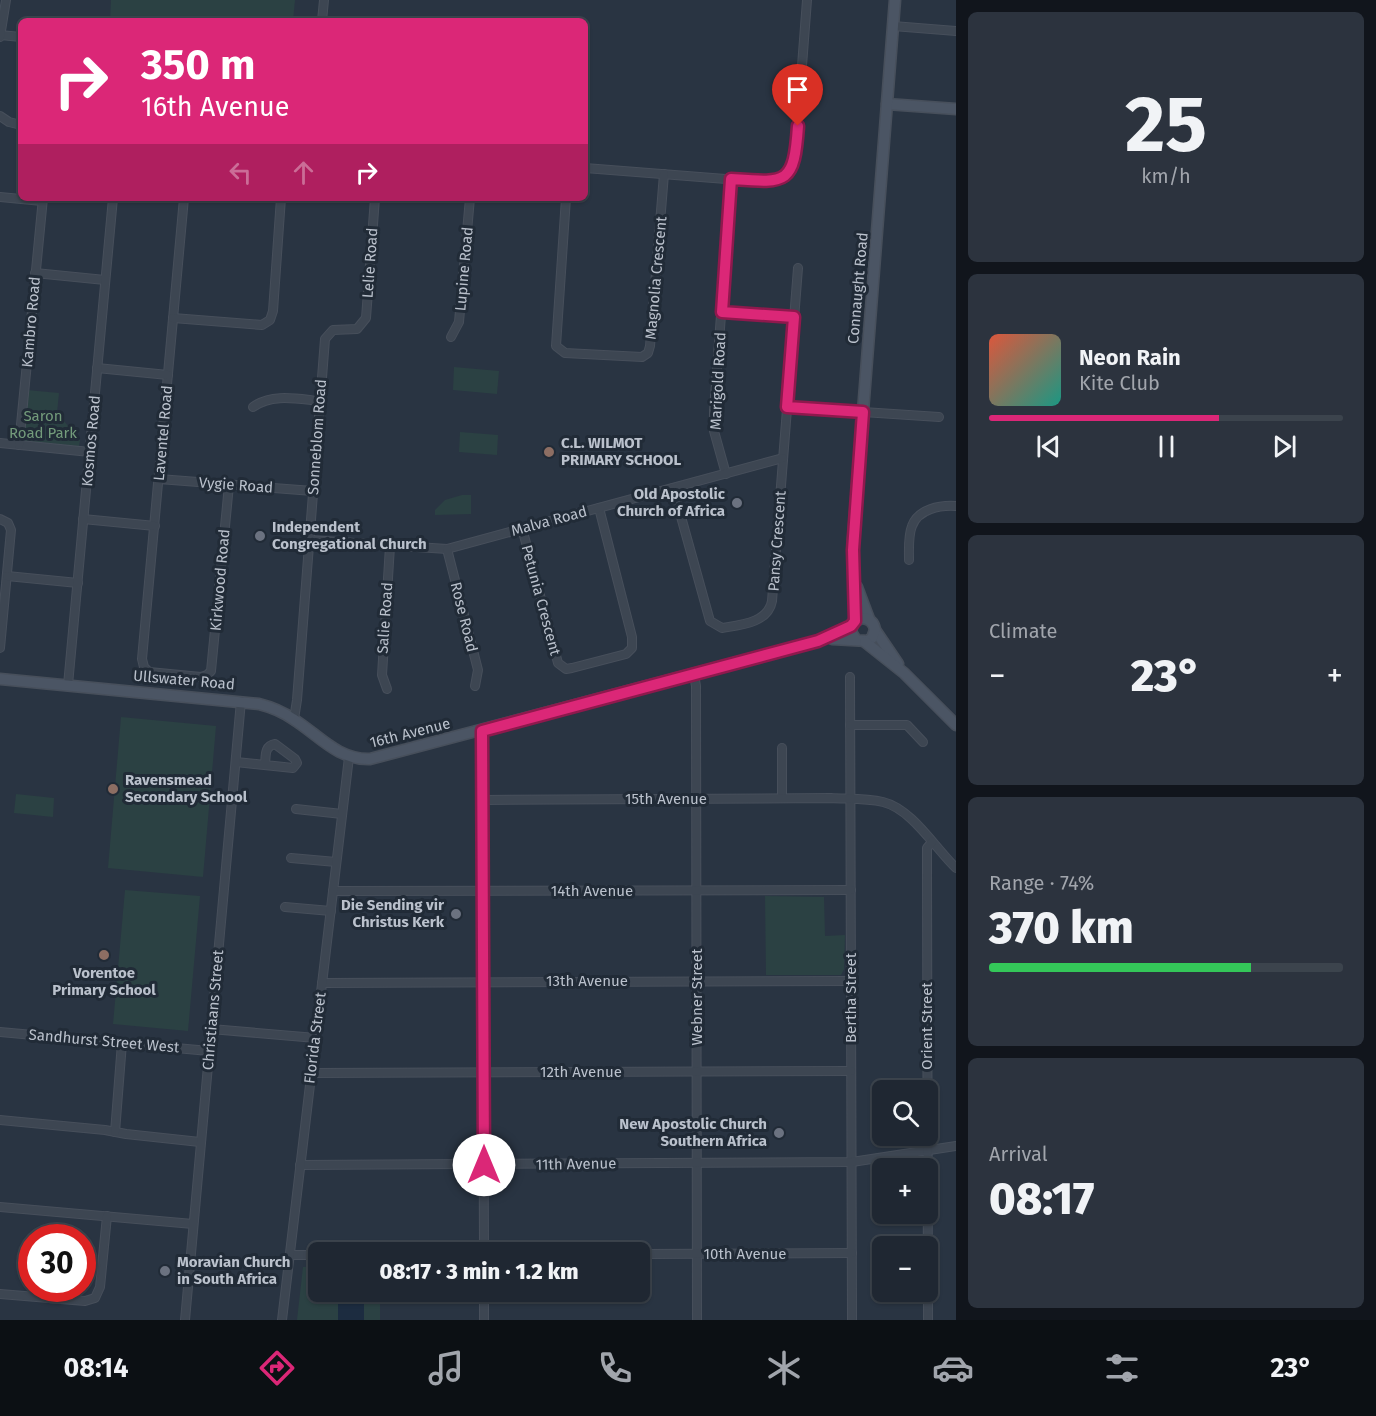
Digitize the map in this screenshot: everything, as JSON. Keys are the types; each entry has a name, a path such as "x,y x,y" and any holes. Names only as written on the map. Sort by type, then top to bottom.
{"street":[{"path":"6,0 0,36 18,37"},
{"path":"322,18 324,0"},
{"path":"588,168 775,181 788,173 794,162 807,0"},
{"name":"Connaught Road","path":"853,623 853,550 895,0"},
{"path":"893,26 956,31"},
{"path":"887,104 956,109"},
{"path":"0,116 9,122 18,124"},
{"name":"Magnolia Crescent","path":"566,201 556,346 566,353 642,357 648,353 650,346 664,174"},
{"name":"Marigold Road","path":"726,474 714,431 731,179"},
{"path":"0,197 18,198"},
{"name":"Kambro Road","path":"19,445 42,201"},
{"name":"Kosmos Road","path":"68,685 113,201"},
{"name":"Laventel Road","path":"144,667 142,659 184,201"},
{"path":"173,318 262,325 270,320 273,311 281,201"},
{"name":"Lelie Road","path":"360,327 366,314 375,201"},
{"name":"Lupine Road","path":"451,337 459,322 470,201"},
{"name":"Pansy Crescent","path":"673,488 707,617 712,624 722,628 762,618 768,613 772,601 798,268"},
{"path":"35,273 105,280"},
{"path":"722,312 794,317"},
{"name":"Sonneblom Road","path":"294,719 326,336 333,330 350,330 360,327"},
{"path":"97,368 168,375"},
{"path":"253,407 260,401 271,398 320,400"},
{"path":"787,407 939,417"},
{"path":"0,443 90,452"},
{"name":"Malva Road","path":"310,540 447,549 783,458"},
{"name":"Vygie Road","path":"159,479 313,491"},
{"name":"Kirkwood Road","path":"144,667 152,673 201,677 209,674 212,667 229,485"},
{"path":"909,560 910,530 920,515 942,505 956,506"},
{"name":"Petunia Crescent","path":"522,528 558,663 566,669 626,654 632,648 632,637 599,508"},
{"path":"0,519 8,523 11,530 0,648"},
{"path":"83,519 154,526"},
{"name":"Salie Road","path":"387,690 382,675 390,546"},
{"name":"Rose Road","path":"447,549 478,670 475,686"},
{"path":"7,576 78,583"},
{"name":"Connaught Road","path":"854,578 869,619"},
{"path":"904,673 869,619 861,618 853,623 851,632 860,641 904,673 955,722"},
{"name":"16th Avenue","path":"349,757 377,758 694,675 825,639 853,623"},
{"path":"860,641 872,638 875,630"},
{"name":"16th Avenue","path":"825,639 860,641"},
{"name":"Webner Street","path":"694,675 696,686 698,1320"},
{"name":"Bertha Street","path":"850,677 852,1320"},
{"name":"Ullswater Road","path":"0,679 241,701 269,707 294,719 332,749 349,757"},
{"name":"Christiaans Street","path":"185,1320 241,701"},
{"path":"850,725 907,725 923,742"},
{"path":"482,731 484,1242"},
{"path":"782,798 783,748"},
{"name":"Florida Street","path":"282,1320 349,757"},
{"path":"236,762 265,765"},
{"name":"15th Avenue","path":"483,800 782,798 886,802 900,809 919,826 956,868"},
{"path":"296,809 342,814"},
{"name":"Orient Street","path":"928,1320 927,848 932,842"},
{"path":"291,858 336,862"},
{"name":"14th Avenue","path":"333,891 850,890"},
{"path":"285,907 331,911"},
{"name":"13th Avenue","path":"322,983 851,981"},
{"path":"211,1029 315,1038"},
{"name":"Sandhurst Street West","path":"0,1032 209,1051"},
{"path":"115,1132 122,1043"},
{"name":"12th Avenue","path":"311,1073 851,1071"},
{"path":"0,1120 200,1143"},
{"name":"11th Avenue","path":"300,1165 852,1162 956,1146"},
{"path":"0,1207 193,1224"},
{"path":"0,1294 85,1301 95,1298 100,1287 107,1216"},
{"name":"10th Avenue","path":"650,1254 852,1253"},
{"path":"290,1255 308,1255"},
{"path":"484,1302 484,1320"}],"green space":[{"path":"111,0 295,0 293,18 110,18"},
{"path":"454,367 499,371 497,394 453,390"},
{"name":"Saron Road Park","path":"27,390 59,393 57,413 80,440 79,446 25,441 23,436"},
{"path":"460,432 498,435 497,455 459,452"},
{"path":"471,495 471,514 435,515 435,510 445,500"},
{"path":"121,717 216,726 203,877 108,868"},
{"path":"16,794 54,798 53,817 14,813"},
{"path":"125,890 200,896 188,1031 113,1024"},
{"path":"765,896 824,897 825,936 845,935 844,969 841,975 766,975"},
{"path":"303,1267 308,1267 308,1302 380,1302 380,1320 297,1320"}],"water":[{"path":"338,1302 364,1302 364,1320 338,1320"}],"place":[{"name":"C.L. WILMOT PRIMARY SCHOOL","path":"549,452"},
{"name":"Old Apostolic Church of Africa","path":"737,503"},
{"name":"Independent Congregational Church","path":"260,536"},
{"name":"Ravensmead Secondary School","path":"113,789"},
{"name":"Die Sending vir Christus Kerk","path":"456,914"},
{"name":"Vorentoe Primary School","path":"104,955"},
{"name":"New Apostolic Church Southern Africa","path":"779,1133"},
{"name":"Moravian Church in South Africa","path":"165,1271"}],"route":[{"path":"484,1165 482,731 825,639 842,632 855,621 853,550 863,412 787,407 794,317 722,312 731,179 771,182 784,176 794,162 798,126"}]}
